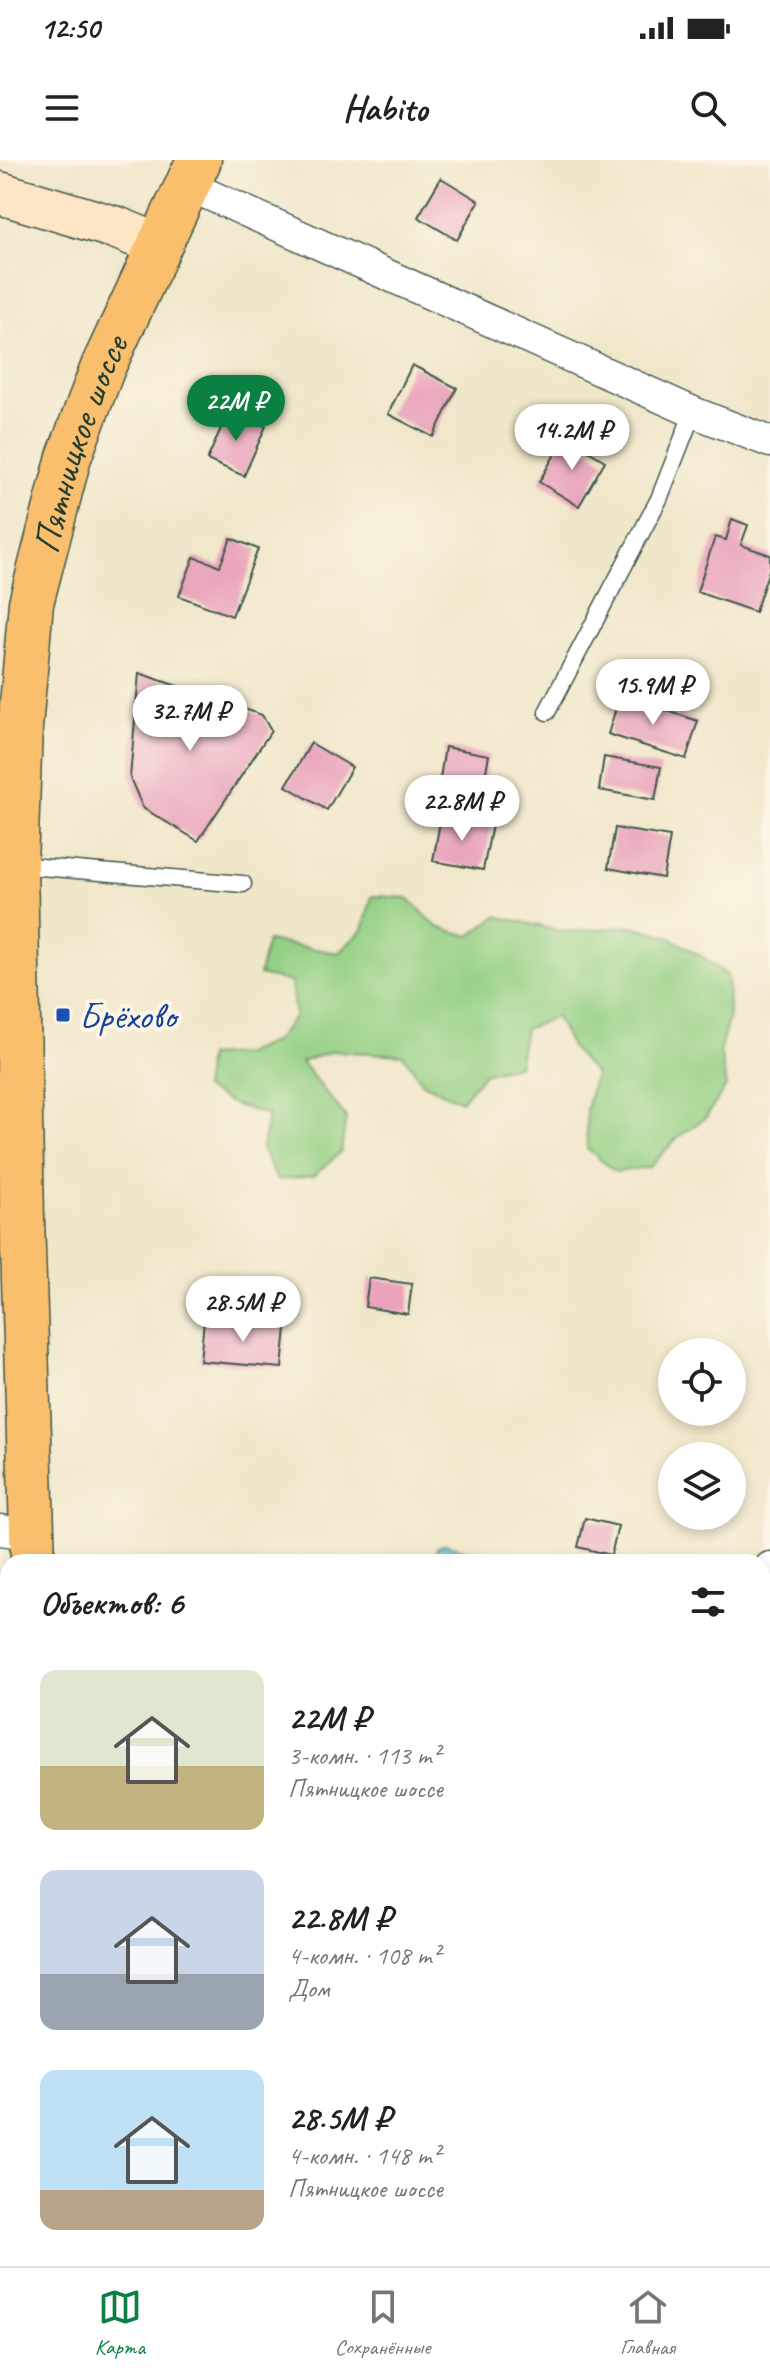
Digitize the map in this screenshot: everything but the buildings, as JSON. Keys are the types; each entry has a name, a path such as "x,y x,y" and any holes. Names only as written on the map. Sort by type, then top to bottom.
{"main road":[{"name":"Пятницкое шоссе","path":"22,1542 14,1311 15,865 20,727 31,603 69,457 103,367 193,173"},
{"path":"0,193 117,228 159,245"}],"street":[{"path":"193,173 693,412 770,442"}],"lane":[{"path":"547,712 659,499 693,412"},
{"path":"15,865 243,884"}],"green space":[{"path":"372,896 408,898 437,927 470,936 497,916 565,932 633,926 667,936 728,976 729,1016 720,1050 726,1087 706,1117 677,1138 650,1167 615,1172 587,1148 586,1110 595,1074 572,1049 556,1017 525,1029 518,1066 484,1073 461,1101 423,1083 403,1055 333,1051 301,1062 346,1117 341,1152 313,1176 277,1180 262,1148 268,1115 235,1105 203,1089 208,1056 244,1054 275,1041 295,1016 291,982 259,975 267,941 338,953 363,930"}],"water":[{"path":"445,1544 482,1554 435,1554 437,1547"}],"place":[{"name":"Брёхово","path":"63,1015"}]}
